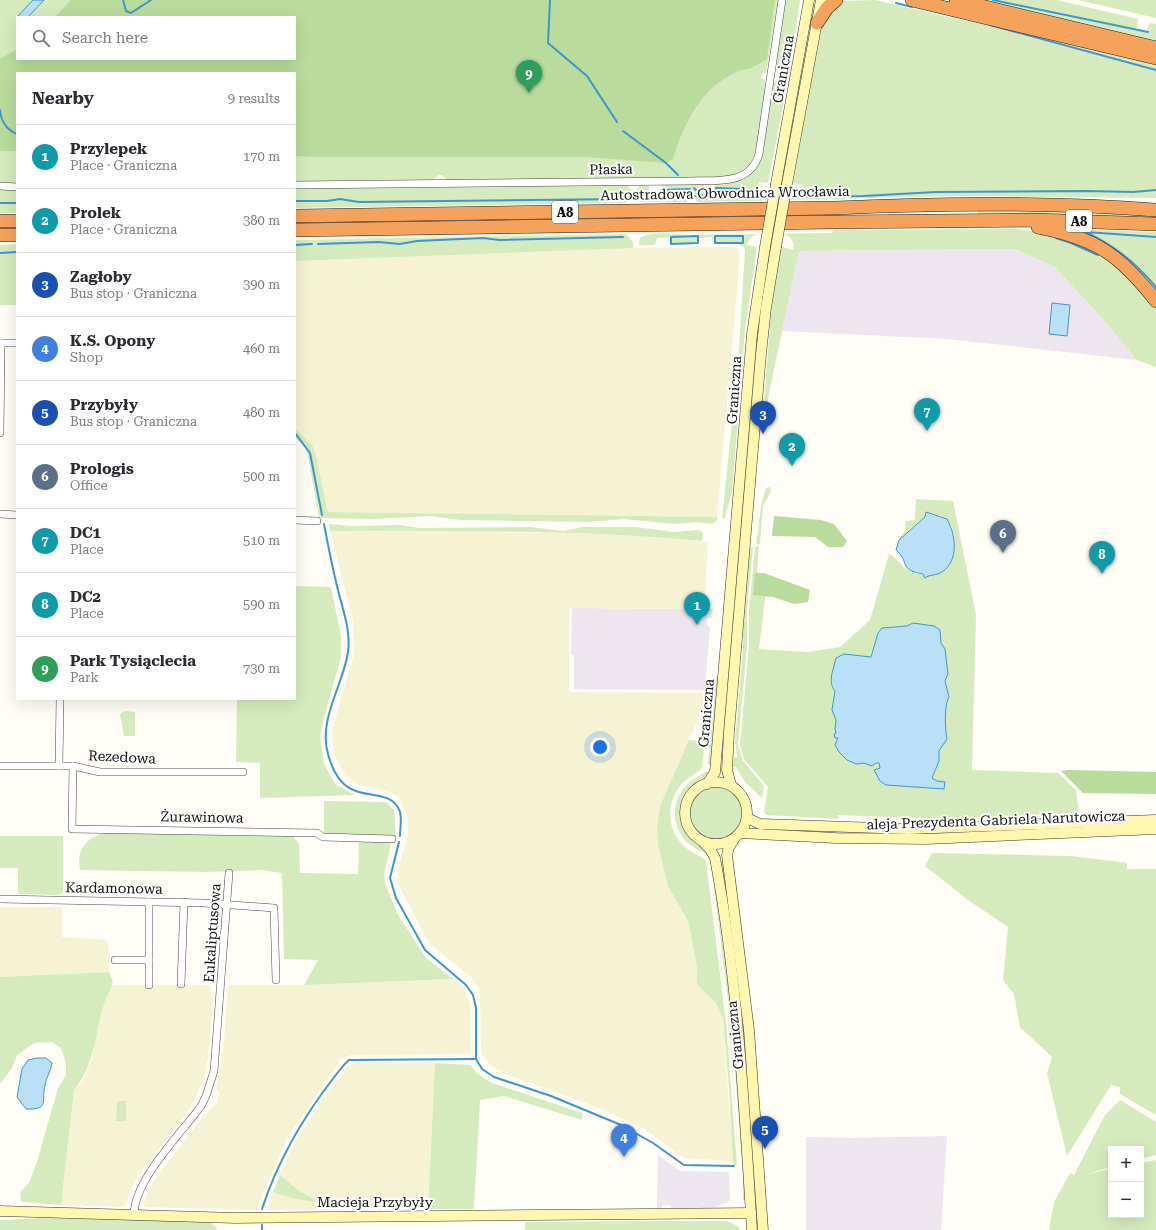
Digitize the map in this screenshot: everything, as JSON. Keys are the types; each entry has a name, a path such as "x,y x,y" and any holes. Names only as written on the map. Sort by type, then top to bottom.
{"highway":[{"path":"817,23 827,8 836,0"},
{"path":"912,0 1156,58"},
{"path":"956,0 1156,48"},
{"path":"1122,207 1156,201"},
{"name":"Autostradowa Obwodnica Wrocławia","path":"296,216 1036,204 1122,207 1156,210"},
{"path":"0,221 16,221"},
{"path":"1002,221 1066,232 1093,243 1119,260 1156,301"},
{"name":"A8","path":"296,230 833,222 1002,221 1156,224"},
{"path":"0,235 16,235"}],"main road":[{"name":"Graniczna","path":"707,784 715,772 752,334 765,247 809,0"},
{"name":"Graniczna","path":"731,785 727,770 729,732 766,308 821,0"},
{"path":"718,782 731,785 739,792 746,802 747,818 737,836 718,844 703,842 691,833 686,822 685,814 690,797 695,791 707,784 718,782"},
{"name":"aleja Prezydenta Gabriela Narutowicza","path":"747,818 760,824 908,829 1156,820"},
{"name":"aleja Prezydenta Gabriela Narutowicza","path":"737,836 926,839 1156,829"},
{"name":"Graniczna","path":"737,836 729,847 727,855 749,1030 763,1230"},
{"name":"Graniczna","path":"703,842 715,857 728,945 740,1055 752,1230"},
{"name":"Macieja Przybyły","path":"0,1211 236,1218 751,1213"}],"street":[{"name":"Płaska","path":"296,185 681,181 725,180 740,178 751,170 759,154 782,0"},
{"path":"0,186 16,187"},
{"path":"0,433 1,343 16,343"},
{"path":"0,514 16,515"},
{"path":"296,520 317,521"},
{"path":"59,766 60,700"},
{"name":"Rezedowa","path":"0,766 73,766 100,772 243,772"},
{"name":"Żurawinowa","path":"73,766 72,829 267,831 317,833 323,837 392,839"},
{"name":"Eukaliptusowa","path":"134,1214 134,1204 142,1183 190,1121 206,1096 214,1071 229,873"},
{"name":"Kardamonowa","path":"0,899 184,902 274,908 276,980"},
{"path":"149,902 149,984"},
{"path":"181,984 184,902"},
{"path":"115,960 149,960"}],"shaded area":[{"path":"732,247 738,249 740,255 717,517 328,512 315,451 312,445 296,429 296,261 622,248"},
{"path":"1015,249 1055,267 1102,318 1137,360 947,339 782,331 799,251"},
{"path":"330,531 571,533 652,536 708,542 704,609 569,608 569,692 703,693 703,708 660,806 657,829 658,845 668,886 688,921 697,967 697,983 699,987 716,1003 723,1019 733,1161 684,1158 645,1129 599,1108 503,1073 490,1065 481,1052 480,991 472,978 429,943 398,884 398,868 408,837 408,818 399,797 384,790 359,785 345,775 334,754 332,730 354,654 353,620"},
{"path":"572,608 713,609 712,618 707,619 707,625 710,628 705,690 574,689 574,655 571,655"},
{"path":"0,907 62,907 62,937 107,940 110,957 109,972 0,977"},
{"path":"453,979 465,988 470,1005 471,1054 351,1055 341,1059 287,1138 256,1210 143,1207 149,1187 205,1114 216,1104 220,1094 216,1088 224,1040 228,985 304,985"},
{"path":"112,985 209,985 211,989 210,997 213,998 208,1057 204,1078 191,1107 138,1176 129,1194 125,1207 61,1205 74,1090 83,1081 91,1061 102,1009"},
{"path":"358,1062 435,1063 428,1209 267,1210 273,1192 291,1198 314,1199 298,1190 280,1175 296,1140 321,1102 347,1067"},
{"path":"947,1136 941,1230 806,1230 806,1137 849,1138"},
{"path":"658,1155 680,1171 729,1172 730,1198 728,1202 713,1208 671,1208 670,1205 662,1205 662,1208 657,1208"}],"green space":[{"path":"0,0 778,0 766,73 762,74 761,78 765,80 758,144 749,166 742,172 726,177 447,180 442,175 439,175 433,180 296,182 296,72 16,72 16,184 0,184"},
{"path":"71,0 775,0 767,59 751,68 740,70 723,79 703,98 688,120 673,159 666,163 586,157 296,156 296,72 16,72 16,151 0,151 0,59 16,50 16,60 296,60 296,16 56,16"},
{"path":"785,0 800,0 788,80 768,183 759,182 759,189 764,196 792,196 797,194 802,185 793,183 823,22 842,1 875,0 956,19 1013,28 1156,62 1156,198 961,196 697,202 696,199 687,200 687,202 640,202 636,191 640,185 649,186 649,196 661,195 661,187 663,184 704,184 706,193 713,193 715,184 731,183 743,180 758,166 762,153 773,83 786,80 787,73 775,66"},
{"path":"977,0 1057,0 1138,19 1136,30 1147,31 1149,23 1156,24 1156,43"},
{"path":"1078,0 1156,0 1156,18"},
{"path":"813,4 816,5 784,181 780,181"},
{"path":"627,185 632,191 630,200 626,203 296,208 296,188"},
{"path":"0,189 16,189 16,213 0,213"},
{"path":"978,210 1156,215 1156,219 978,215"},
{"path":"1015,229 1058,234 1110,258 1156,307 1156,367 1137,360 1102,318 1055,267 1015,249 799,251 769,393 765,420 762,425 771,314 781,249 783,247 793,250 794,247 790,238 786,235 777,234 832,233 833,230"},
{"path":"1070,229 1156,232 1156,295"},
{"path":"769,233 777,234 759,234"},
{"path":"626,234 633,242 633,248 296,261 296,240"},
{"path":"649,234 759,234 753,236 747,245 757,247 745,330 732,492 725,518 722,519 738,365 745,251 744,247 738,244 713,243 712,237 699,238 699,243 671,244 670,237 657,238 655,245 639,245 640,238"},
{"path":"16,244 16,305 0,305 0,245"},
{"path":"768,250 772,250 742,539 739,539 756,333"},
{"path":"296,429 312,445 315,451 328,512 717,517 717,520 712,524 697,522 674,524 624,519 586,522 461,520 429,516 372,519 319,518 308,456 305,448 296,438"},
{"path":"770,487 771,491 763,506 760,544 756,544 762,501 766,488"},
{"path":"916,499 953,501 976,615 972,770 1058,773 1076,790 1079,813 946,819 837,815 839,819 766,815 764,812 768,787 744,759 740,745 749,646 749,611 755,547 759,546 757,575 768,575 759,649 808,652 840,647 870,620 889,554 912,572 940,574 952,527 946,519 939,515 932,515 918,522 899,540 905,530 906,521 915,520","holes":["907,626 939,637 941,644 949,697 947,701 945,723 947,739 939,751 939,762 932,778 937,781 880,781 874,771 880,768 879,763 872,766 846,759 835,745 838,740 836,720 832,710 835,691 861,657 871,657 878,633 882,628"]},
{"path":"774,516 821,520 834,524 847,541 843,547 828,547 815,537 772,536"},
{"path":"329,524 350,526 399,525 420,528 530,527 564,531 583,527 636,527 673,532 699,530 703,533 702,541 656,537 563,533 470,531 330,531"},
{"path":"749,547 753,548 747,608 747,646 738,745 743,761 764,786 762,798 745,782 736,767 731,766 731,758 737,757 735,740 743,649 743,613"},
{"path":"755,573 764,573 810,590 808,602 794,604 773,597 753,595"},
{"path":"296,586 331,587 341,636 341,657 320,737 324,764 336,785 355,795 260,798 260,763 236,762 237,700 296,700"},
{"path":"716,675 719,677 711,765 708,764"},
{"path":"124,711 135,712 135,736 124,736 120,715"},
{"path":"689,740 705,741 702,767 683,782 676,792 672,800 670,817 675,834 679,841 687,849 706,861 726,1023 737,1165 733,1165 729,1088 723,1019 716,1003 699,987 697,983 697,967 688,921 668,886 658,845 657,829 660,806"},
{"path":"1061,771 1156,772 1156,794 1083,793"},
{"path":"706,772 710,772 691,786 683,797 680,806 680,815 681,823 685,831 698,844 706,849 708,855 691,846 683,838 676,824 675,816 677,800 681,793 690,782"},
{"path":"716,786 726,788 735,794 741,803 743,813 741,823 735,832 726,838 716,840 706,838 697,832 691,823 689,813 691,803 697,794 706,788"},
{"path":"324,801 386,802 394,810 396,837 324,835"},
{"path":"103,833 293,836 299,844 300,873 358,874 359,840 391,843 384,874 385,883 397,913 426,958 453,979 304,985 318,960 284,959 282,873 261,870 207,872 80,870 79,857 83,847 91,839"},
{"path":"0,836 63,836 63,893 57,895 18,894 18,868 0,868"},
{"path":"932,853 1071,856 1127,863 1127,869 1156,869 1156,1115 1120,1094 1120,1087 1111,1085 1067,1156 1047,1073 1052,1057 1020,1027 1014,994 1003,980 1008,927 968,900 925,866"},
{"path":"733,860 753,1019 763,1141 761,1138"},
{"path":"721,861 724,861 744,1016 757,1199 754,1199"},
{"path":"709,863 731,1046 740,1189 730,1041"},
{"path":"711,863 713,863 733,1022 746,1200 743,1200 743,1178 733,1041"},
{"path":"109,972 113,982 103,1007 89,1062 74,1090 61,1205 21,1202 20,1192 29,1183 37,1162 58,1088 66,1075 66,1063 61,1048 52,1042 34,1043 17,1055 12,1068 0,1084 0,977"},
{"path":"435,1063 470,1065 477,1073 492,1083 582,1113 582,1120 504,1096 480,1100 474,1209 428,1209"},
{"path":"1120,1100 1156,1122 1156,1155 1144,1158 1144,1146 1108,1146 1108,1168 1087,1174 1108,1170 1108,1218 1144,1218 1144,1162 1156,1160 1156,1230 1049,1230 1054,1202 1070,1173 1074,1175 1105,1115"},
{"path":"117,1101 126,1101 126,1121 116,1121"},
{"path":"280,1175 298,1190 314,1199 315,1202 291,1198 273,1192"},
{"path":"49,1218 208,1221 217,1228 217,1230 0,1230 0,1220"},
{"path":"727,1221 739,1227 739,1230 525,1230 525,1222"}],"water":[{"path":"33,0 44,0 29,16 18,16"},
{"path":"1052,303 1070,305 1067,336 1049,334"},
{"path":"926,512 947,519 954,540 954,547 951,561 947,567 940,573 925,578 923,574 907,568 903,559 896,550 899,540 925,517"},
{"path":"913,623 934,626 940,630 941,643 945,649 948,674 945,681 949,697 947,701 945,723 947,739 939,751 939,761 932,778 937,781 945,782 944,789 886,785 880,781 874,770 880,768 879,763 872,766 864,763 856,764 847,760 839,752 835,745 838,738 835,738 834,734 836,733 836,720 832,710 835,691 831,679 836,658 844,654 871,657 878,633 882,628 907,626"},
{"path":"46,1058 52,1063 46,1082 42,1106 34,1109 26,1109 17,1097 22,1069 28,1060"}],"waterway":[{"path":"123,0 126,11 131,13 151,0"},
{"path":"550,0 548,43 587,76 617,122"},
{"path":"993,0 1148,32"},
{"path":"896,3 912,7"},
{"path":"990,25 1156,70"},
{"path":"0,110 5,125 16,133"},
{"path":"623,131 666,163 678,175"},
{"path":"692,196 704,197 694,188"},
{"path":"704,197 743,196 743,189 716,188 716,196"},
{"path":"690,189 690,195 663,196 663,190 690,189"},
{"path":"788,197 863,196 936,192 1133,192 1156,190"},
{"path":"640,199 659,198 664,196"},
{"path":"743,196 771,197"},
{"path":"296,201 327,201 340,199 359,202 627,199"},
{"path":"0,203 16,203"},
{"path":"1156,237 1086,232 1107,244 1132,262 1156,287"},
{"path":"698,236 698,243 671,244 671,237 698,236"},
{"path":"715,236 743,236 743,243 715,243 715,236"},
{"path":"318,244 378,242 400,244 417,241 483,238 499,240 623,237"},
{"path":"1056,238 1098,255"},
{"path":"296,245 312,244"},
{"path":"0,253 16,252"},
{"path":"296,434 310,453 322,515"},
{"path":"324,524 333,571 346,619 349,643 345,665 332,703 326,728 328,754 334,771 341,781 350,789 387,798 397,806 401,815 400,836"},
{"path":"399,842 390,878 396,898 425,950 466,985 473,995 476,1008 476,1059 482,1069 494,1077 551,1096 621,1125 653,1143 684,1165 734,1166"},
{"path":"262,1209 268,1191 292,1140 323,1091 349,1060 476,1059"},
{"path":"262,1225 262,1230"}],"place":[{"name":"Park Tysiąclecia","path":"529,93"},
{"name":"DC1","path":"927,431"},
{"name":"Zagłoby","path":"763,434"},
{"name":"Prolek","path":"792,466"},
{"name":"Prologis","path":"1003,553"},
{"name":"DC2","path":"1102,574"},
{"name":"Przylepek","path":"697,625"},
{"name":"Przybyły","path":"765,1149"},
{"name":"K.S. Opony","path":"624,1157"}]}
